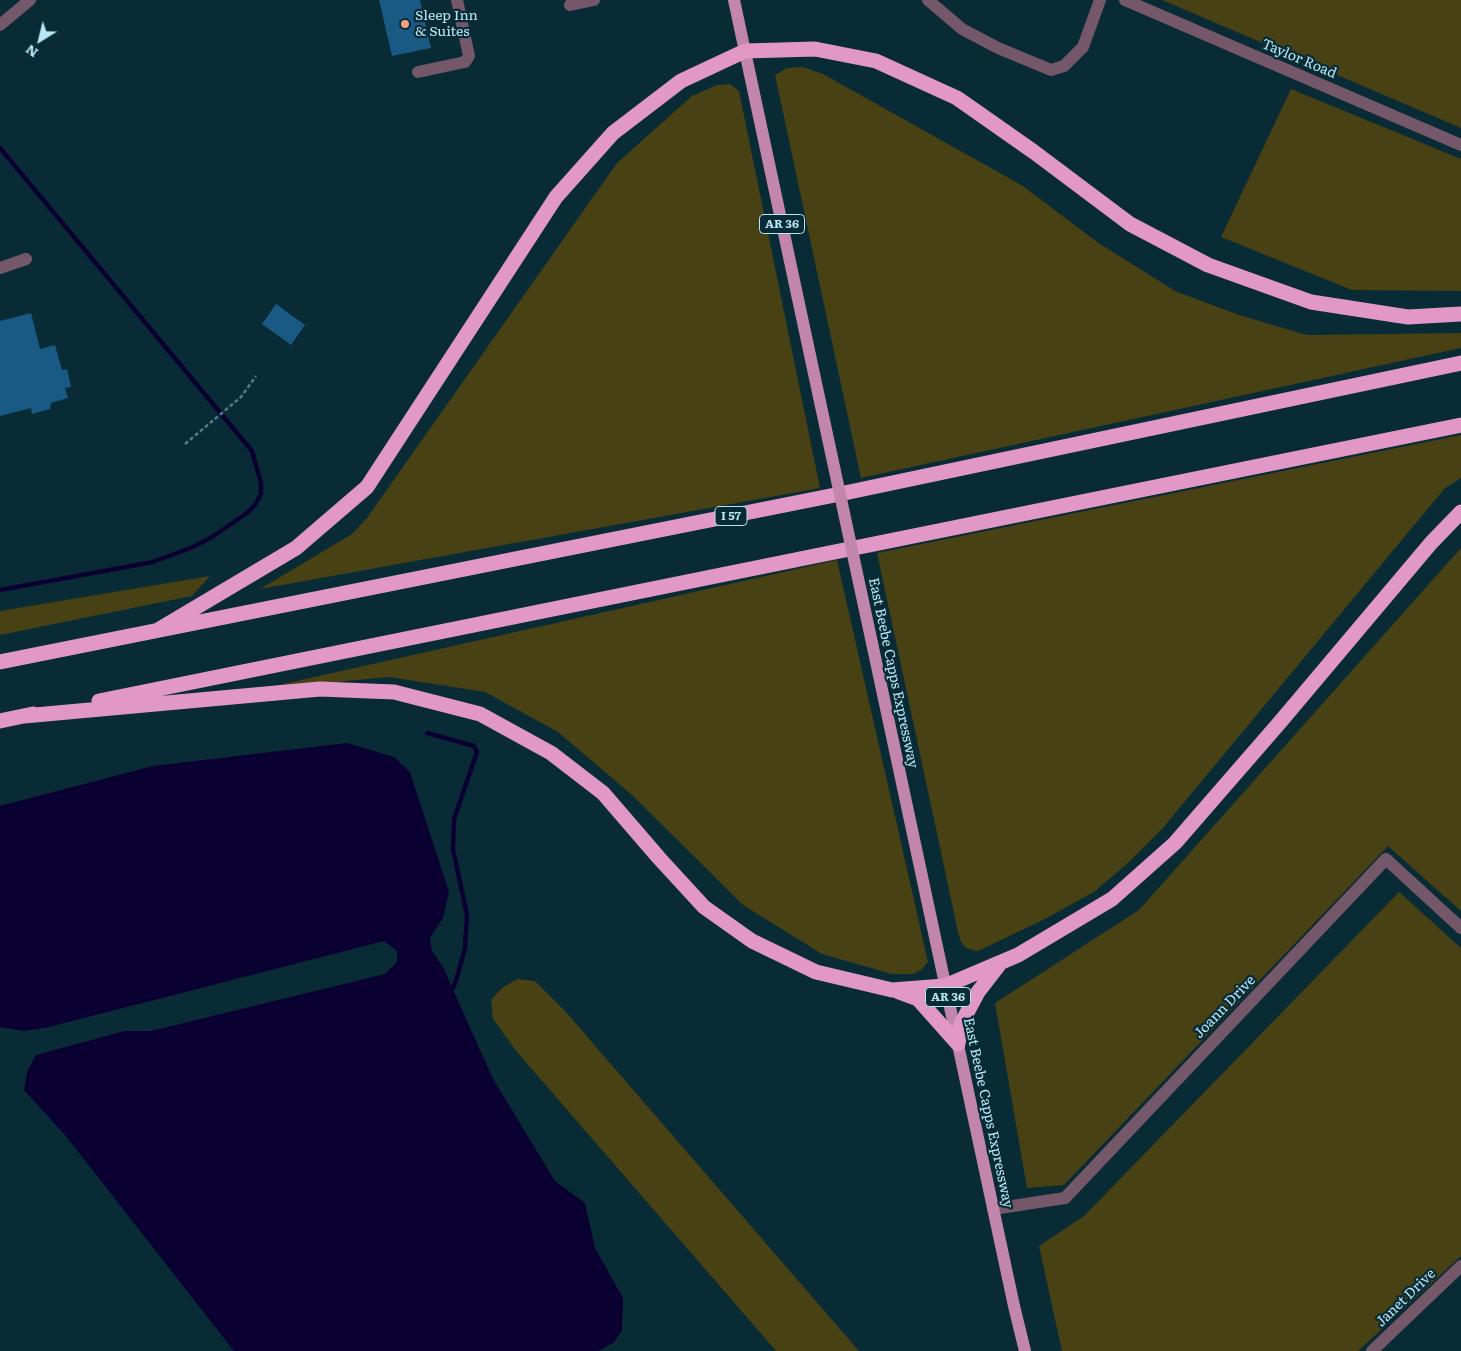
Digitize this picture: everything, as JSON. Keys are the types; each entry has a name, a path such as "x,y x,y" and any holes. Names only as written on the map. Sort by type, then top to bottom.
{"highway":[{"path":"158,630 296,548 367,487 556,197 613,134 658,98 681,81 745,51 814,49 876,61 957,98 1034,152 1130,224 1208,265 1311,302 1408,316 1461,314"},
{"name":"I 57","path":"0,662 836,495 1461,363"},
{"path":"0,721 1461,425"},
{"path":"892,990 945,986 1018,955 1112,899 1175,843 1431,543 1461,512"},
{"path":"24,716 320,689 394,692 480,714 551,753 603,793 704,907 752,941 816,972 892,990 918,999 958,1044"},
{"path":"958,1044 962,1024 978,992 1002,962"}],"main road":[{"name":"East Beebe Capps Expressway","path":"734,0 1025,1351"}],"street":[{"path":"0,24 30,0"},
{"path":"418,72 465,62 469,56 457,0"},
{"path":"570,5 594,0"},
{"path":"928,0 962,29 998,48 1052,70 1064,66 1082,47 1100,0"},
{"name":"Taylor Road","path":"1125,0 1461,145"},
{"path":"0,268 26,259"},
{"name":"Joann Drive","path":"993,1209 1064,1198 1386,859 1461,928"},
{"name":"Janet Drive","path":"1372,1351 1461,1266"}],"path":[{"path":"185,444 241,397 256,376"}],"shaded area":[{"path":"1162,0 1461,0 1461,128"},
{"path":"803,67 823,74 1023,186 1097,242 1175,291 1239,315 1307,335 1461,333 1461,348 861,478 775,75 787,68"},
{"path":"730,84 739,91 820,488 260,589 352,534 367,518 617,163 692,96 717,85"},
{"path":"1291,89 1461,159 1461,291 1352,290 1221,237"},
{"path":"1461,435 1461,478 1445,488 1162,829 1129,862 1094,892 1043,920 978,951 965,947 961,942 958,932 877,553"},
{"path":"1461,548 1461,911 1388,846 1064,1185 1027,1188 995,1003 1139,910"},
{"path":"837,560 928,962 921,970 913,974 892,974 822,954 743,905 632,795 558,732 485,692 389,677 261,689"},
{"path":"210,576 192,596 0,635 0,611"},
{"path":"347,743 394,757 410,772 449,892 443,918 430,938 432,951 443,967 493,1079 555,1181 585,1203 595,1248 623,1298 622,1331 613,1343 598,1351 234,1351 65,1135 24,1090 27,1072 36,1055 125,1031 151,1031 385,974 397,962 397,951 384,941 49,1027 24,1031 0,1027 0,806 153,766"},
{"path":"1399,892 1461,948 1461,1256 1358,1351 1062,1351 1039,1246 1084,1216"},
{"path":"518,979 535,981 565,1011 859,1351 776,1351 517,1052 493,1019 491,1000 503,987"}],"building":[{"name":"Sleep Inn & Suites","path":"379,0 420,0 431,48 392,56"},
{"path":"276,304 305,325 291,345 262,324"},
{"path":"31,313 40,349 55,345 62,370 67,369 71,387 65,388 68,398 51,403 50,409 32,414 31,408 0,416 0,321"}],"waterway":[{"path":"0,148 252,451 261,483 261,494 255,505 247,513 212,537 193,547 153,562 0,590"},
{"path":"427,733 474,746 477,752 454,819 453,849 467,915 465,948 453,988"}],"place":[{"name":"Sleep Inn & Suites","path":"405,24"}]}
